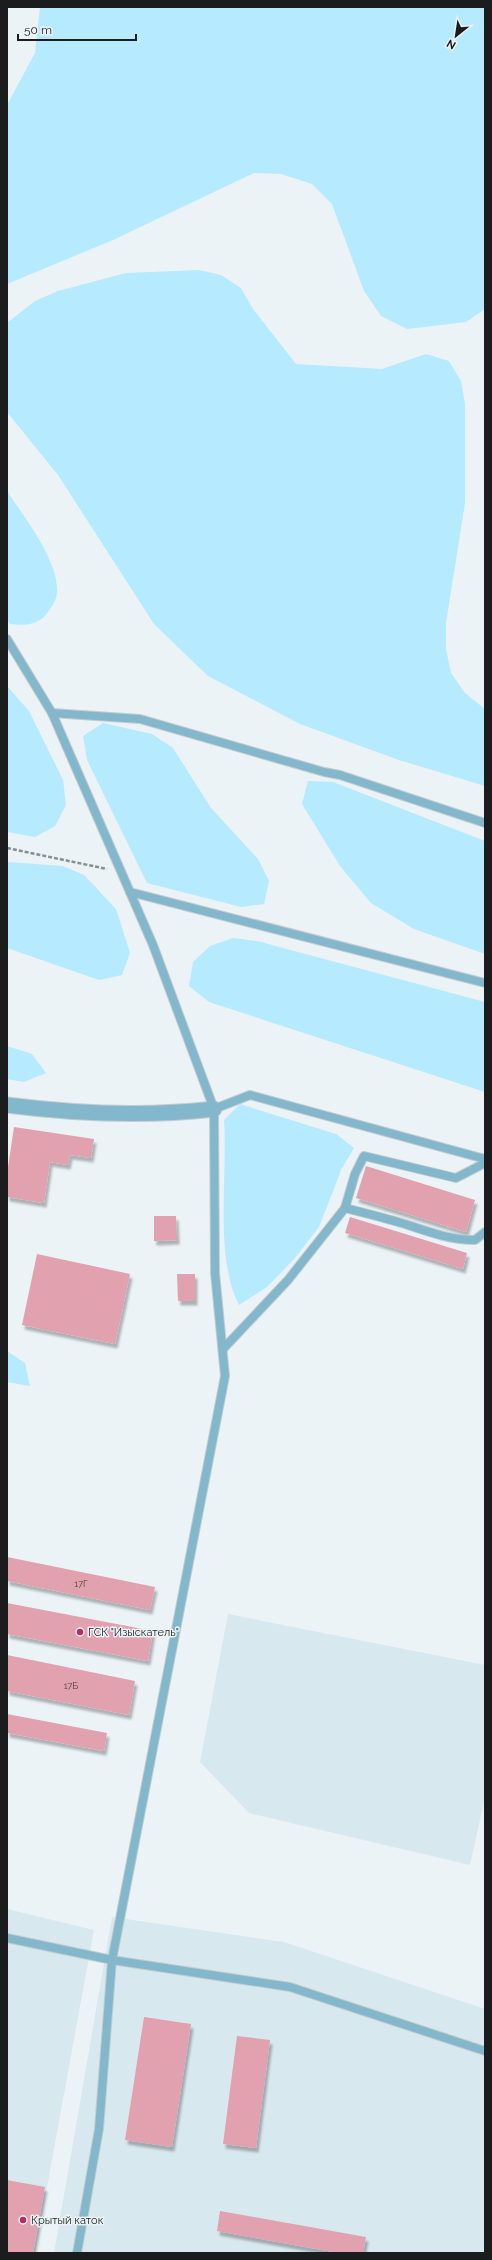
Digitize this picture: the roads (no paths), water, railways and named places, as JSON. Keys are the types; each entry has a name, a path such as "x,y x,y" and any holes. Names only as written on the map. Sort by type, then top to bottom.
{"street":[{"path":"7,1105 102,1115 179,1113 214,1109"}],"lane":[{"path":"7,639 52,713 153,945 214,1109 216,1273 225,1376 112,1960 99,2129 77,2253"},
{"path":"52,713 140,719 324,772 340,775 485,823"},
{"path":"130,892 485,983"},
{"path":"214,1109 250,1095 485,1159"},
{"path":"223,1349 288,1280 345,1208 355,1174 364,1156 456,1178 485,1163"},
{"path":"345,1208 378,1216 437,1235 461,1240 475,1240 485,1232"},
{"path":"7,1938 112,1960 290,1986 485,2051"}],"place":[{"name":"ГСК \"Изыскатель\"","path":"80,1632"},
{"name":"Крытый каток","path":"23,2220"}]}
